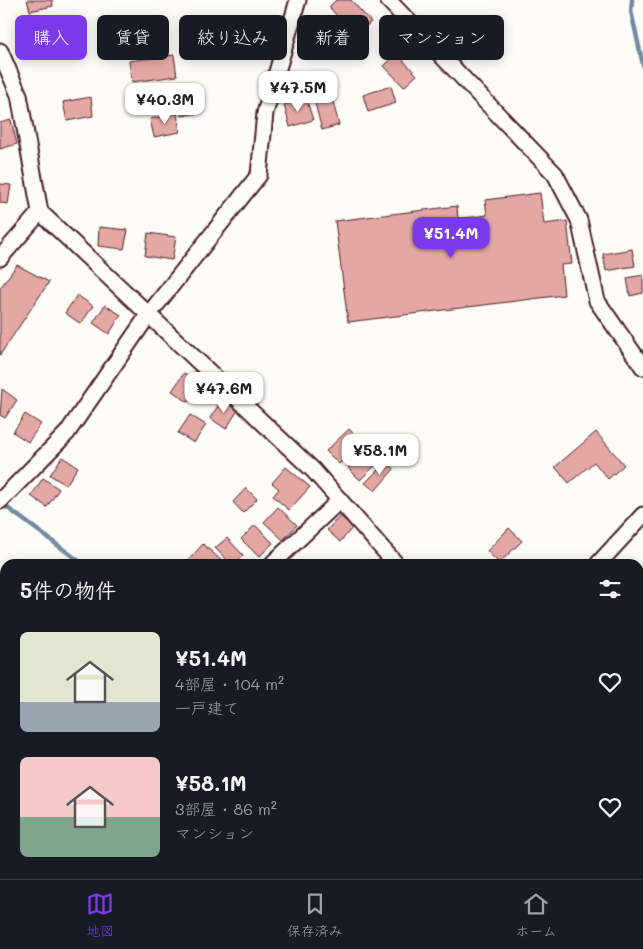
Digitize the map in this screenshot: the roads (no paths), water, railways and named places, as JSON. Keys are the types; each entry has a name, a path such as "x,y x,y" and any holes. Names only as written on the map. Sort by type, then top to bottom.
{"street":[{"path":"0,501 67,433 149,314 259,175 265,113 298,0"},
{"path":"388,0 554,174 579,220 597,301 643,367"},
{"path":"0,51 19,95 40,212 313,470 392,559"},
{"path":"0,258 40,212"},
{"path":"277,559 340,500"},
{"path":"603,559 643,515"}],"waterway":[{"path":"632,0 631,11 643,65"},
{"path":"1,503 76,559"}]}
